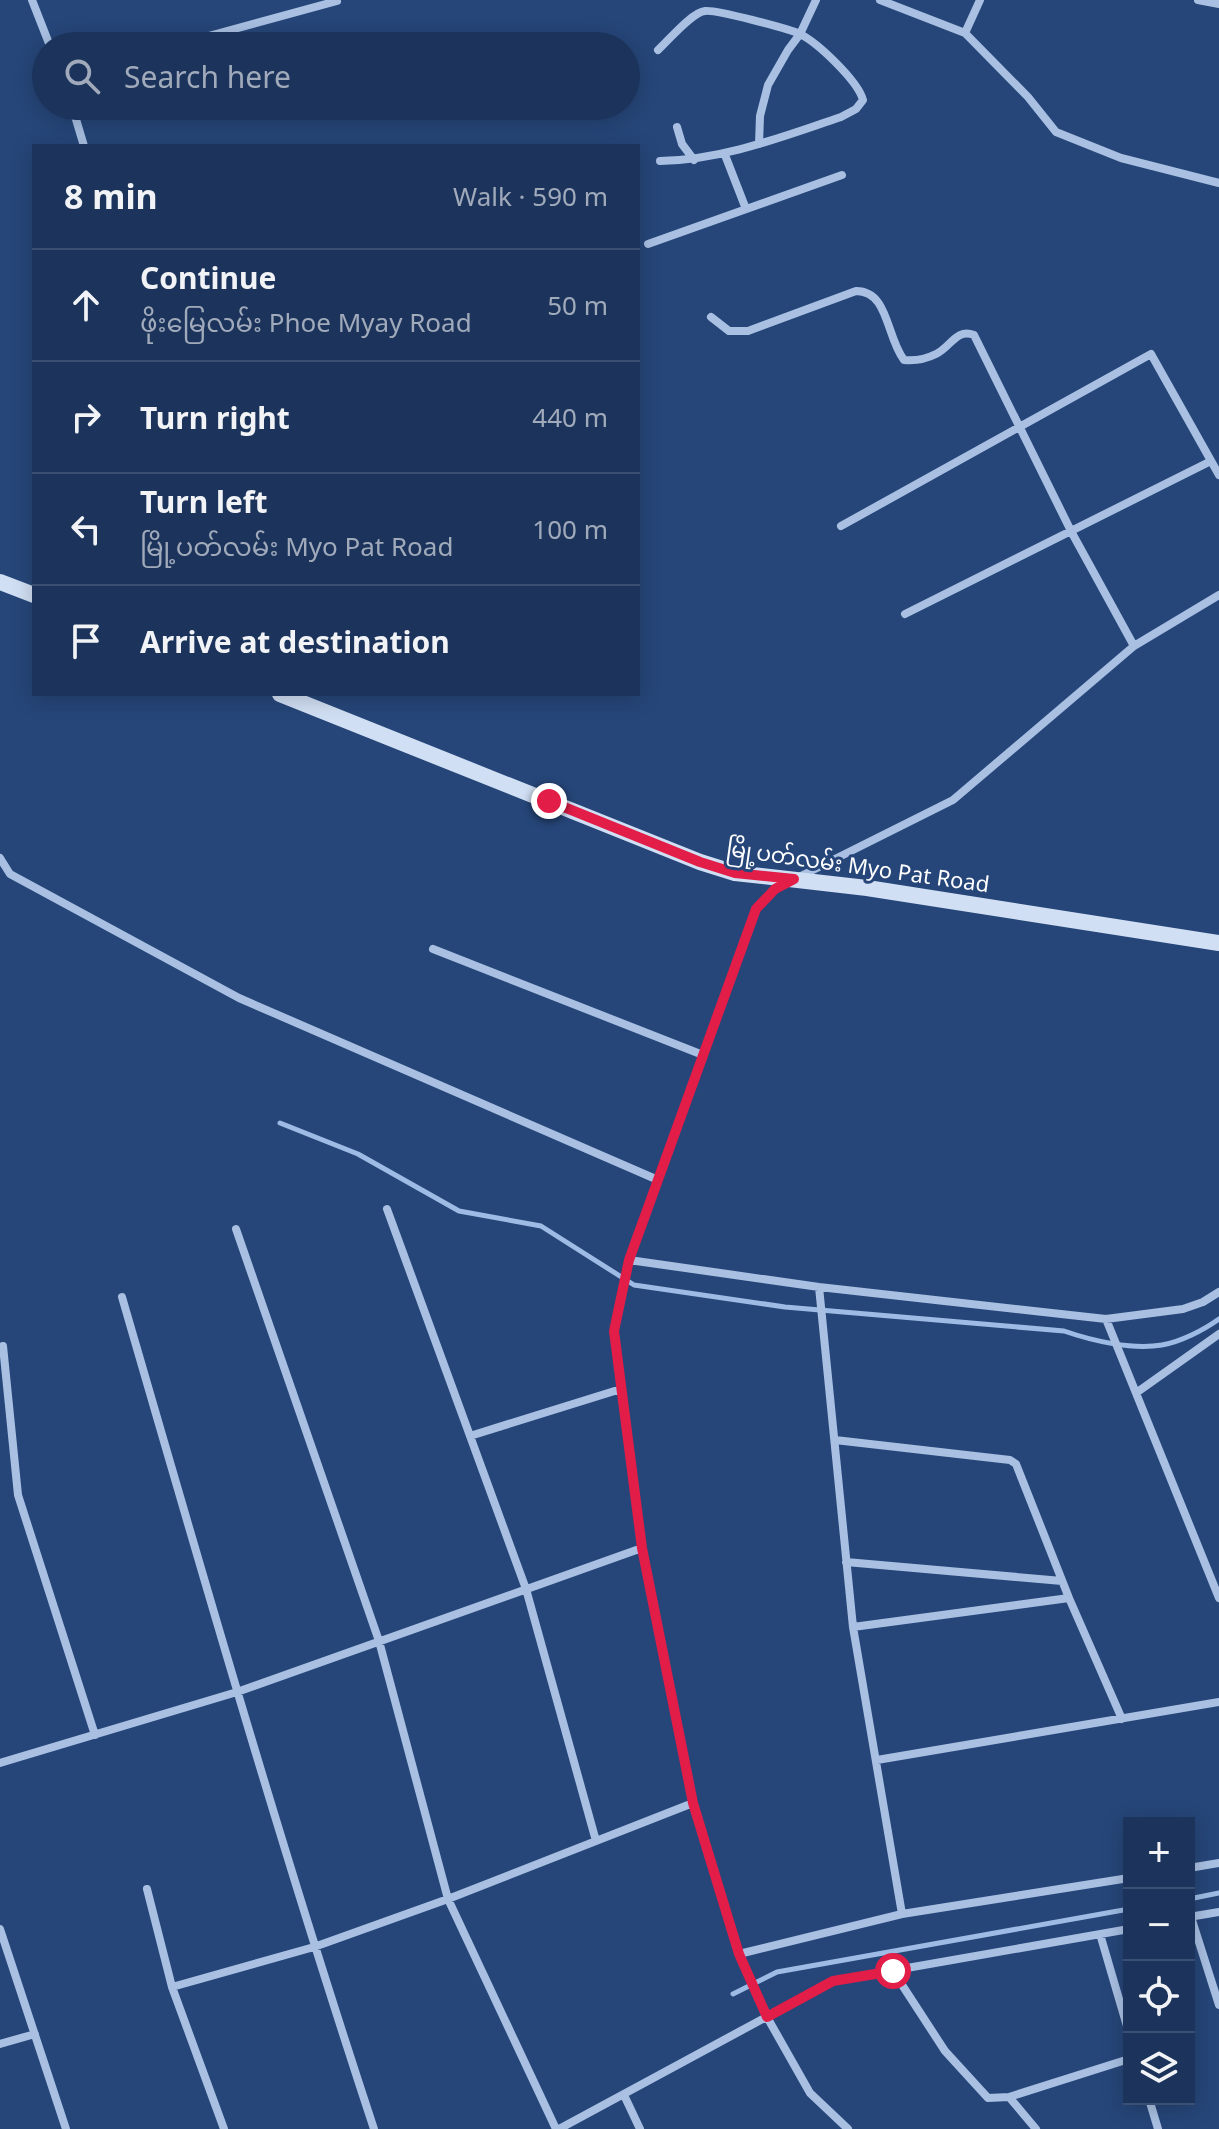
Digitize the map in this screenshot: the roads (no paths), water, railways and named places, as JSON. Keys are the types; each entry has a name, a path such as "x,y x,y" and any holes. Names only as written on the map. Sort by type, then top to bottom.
{"main road":[{"path":"0,582 32,594"},
{"name":"မြို့ပတ်လမ်း Myo Pat Road","path":"285,696 700,862 735,873 867,888 1219,943"}],"street":[{"path":"32,0 45,32"},
{"path":"759,144 760,116 768,85 800,34 816,0"},
{"path":"880,0 965,33 1028,97 1056,132 1121,158 1219,183"},
{"path":"965,33 980,0"},
{"path":"1198,0 1219,4"},
{"path":"223,32 337,1"},
{"path":"658,50 697,13 705,10 800,34 849,76 863,100 856,109 841,117 725,155 660,161"},
{"path":"76,120 83,144"},
{"path":"677,127 682,144 694,160"},
{"path":"725,155 746,209"},
{"path":"648,244 842,175"},
{"path":"711,317 729,331 748,331 856,291 867,291 877,298 896,351 904,360 914,361 938,353 959,334 966,332 974,335 1072,533 1134,646"},
{"path":"841,526 1151,354 1219,475"},
{"path":"905,614 1211,461"},
{"path":"848,2129 810,2093 767,2017 739,1954 693,1803 642,1548 614,1331 629,1260 756,909 775,889 953,800 1134,646 1219,595"},
{"path":"0,858 10,874 239,998 658,1180"},
{"path":"433,949 703,1055"},
{"path":"387,1209 526,1589 596,1841"},
{"path":"236,1229 379,1641 448,1899 558,2129 833,1981 1123,1930"},
{"path":"629,1260 819,1287 1106,1319 1183,1309 1219,1292"},
{"path":"819,1287 853,1627 902,1914"},
{"path":"122,1297 314,1947 374,2129"},
{"path":"1106,1319 1219,1598"},
{"path":"1136,1393 1219,1334"},
{"path":"3,1346 18,1495 95,1735"},
{"path":"470,1436 621,1389"},
{"path":"835,1440 1010,1460 1016,1464 1069,1598 1122,1719"},
{"path":"0,1763 237,1692 642,1548"},
{"path":"846,1562 1062,1581"},
{"path":"853,1627 1069,1598"},
{"path":"877,1760 1219,1702"},
{"path":"172,1987 314,1947 448,1899 693,1803"},
{"path":"1195,1867 1219,1863"},
{"path":"739,1954 902,1914 1123,1879"},
{"path":"147,1889 172,1987 224,2129"},
{"path":"1195,1916 1219,1912"},
{"path":"0,1929 66,2129"},
{"path":"1195,1932 1219,2005"},
{"path":"1100,1934 1123,2013"},
{"path":"893,1971 945,2051 988,2098 1009,2097 1123,2061"},
{"path":"0,2044 35,2034"},
{"path":"624,2095 640,2129"},
{"path":"1009,2097 1036,2129"},
{"path":"1151,2105 1158,2129"}],"waterway":[{"path":"280,1123 358,1154 459,1211 541,1226 634,1285 785,1307 1064,1331 1100,1341 1138,1346 1176,1341 1219,1319"},
{"path":"1195,1898 1219,1893"},
{"path":"733,1994 777,1972 1123,1910"}]}
